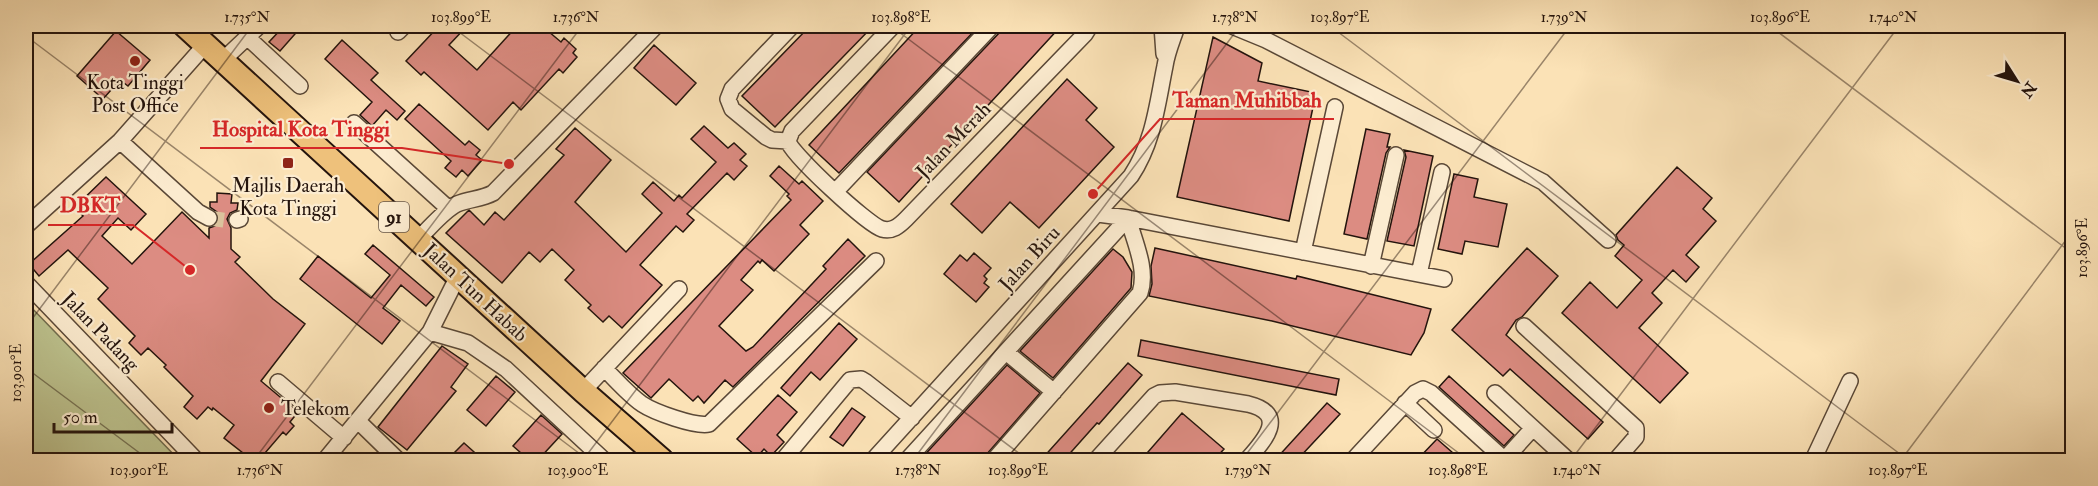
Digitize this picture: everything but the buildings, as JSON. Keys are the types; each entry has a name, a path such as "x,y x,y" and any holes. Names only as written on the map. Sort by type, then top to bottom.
{"highway":[{"name":"Jalan Tun Habab","path":"185,26 583,391 662,460"}],"street":[{"path":"223,60 258,26"},
{"path":"418,239 450,209 469,199 494,194 656,26"},
{"path":"792,26 732,89 728,99 732,109 769,139 790,136 893,26"},
{"path":"790,136 793,151 835,192 992,26"},
{"name":"Jalan Merah","path":"835,192 881,229 901,225 1085,34 1090,26"},
{"name":"Jalan Biru","path":"1162,26 1165,63"},
{"name":"Jalan Biru","path":"875,459 1131,176 1141,160 1158,109 1165,63 1177,26"},
{"path":"1232,26 1266,40 1543,182 1608,240"},
{"path":"247,37 300,86"},
{"path":"26,226 120,141 206,44"},
{"path":"1303,252 1335,107"},
{"path":"354,123 450,209"},
{"path":"120,141 198,212 209,218"},
{"path":"1371,266 1396,155"},
{"path":"1419,274 1443,172"},
{"path":"1098,214 1444,279"},
{"path":"907,460 1128,218"},
{"path":"994,460 1140,292 1143,283 1142,270 1128,218"},
{"path":"604,369 647,407 691,423 709,424 876,261"},
{"path":"325,460 430,332 458,276"},
{"name":"Jalan Padang","path":"26,283 196,460"},
{"path":"583,391 679,289"},
{"path":"1524,326 1636,428 1636,437 1616,460"},
{"path":"430,332 468,343 507,369 604,460"},
{"path":"1006,352 1054,392"},
{"path":"783,460 846,384 856,378 866,382 912,418"},
{"path":"1813,460 1850,381"},
{"path":"278,382 344,438"},
{"path":"1353,460 1418,391 1427,390 1504,460 1533,428"},
{"path":"1096,460 1154,396 1167,391 1248,404 1260,407 1266,412 1270,418 1270,428 1266,437 1247,460"},
{"path":"1495,393 1568,460"},
{"path":"1405,403 1434,430"},
{"path":"358,421 399,460"}],"green space":[{"path":"26,302 179,460 26,460"}],"tunnel":[{"path":"209,218 237,220"}],"place":[{"name":"Kota Tinggi Post Office","path":"135,61"},
{"name":"Majlis Daerah Kota Tinggi","path":"288,163"},
{"name":"Hospital Kota Tinggi","path":"509,164"},
{"name":"Taman Muhibbah","path":"1093,194"},
{"name":"DBKT","path":"190,270"},
{"name":"Telekom","path":"269,408"}]}
